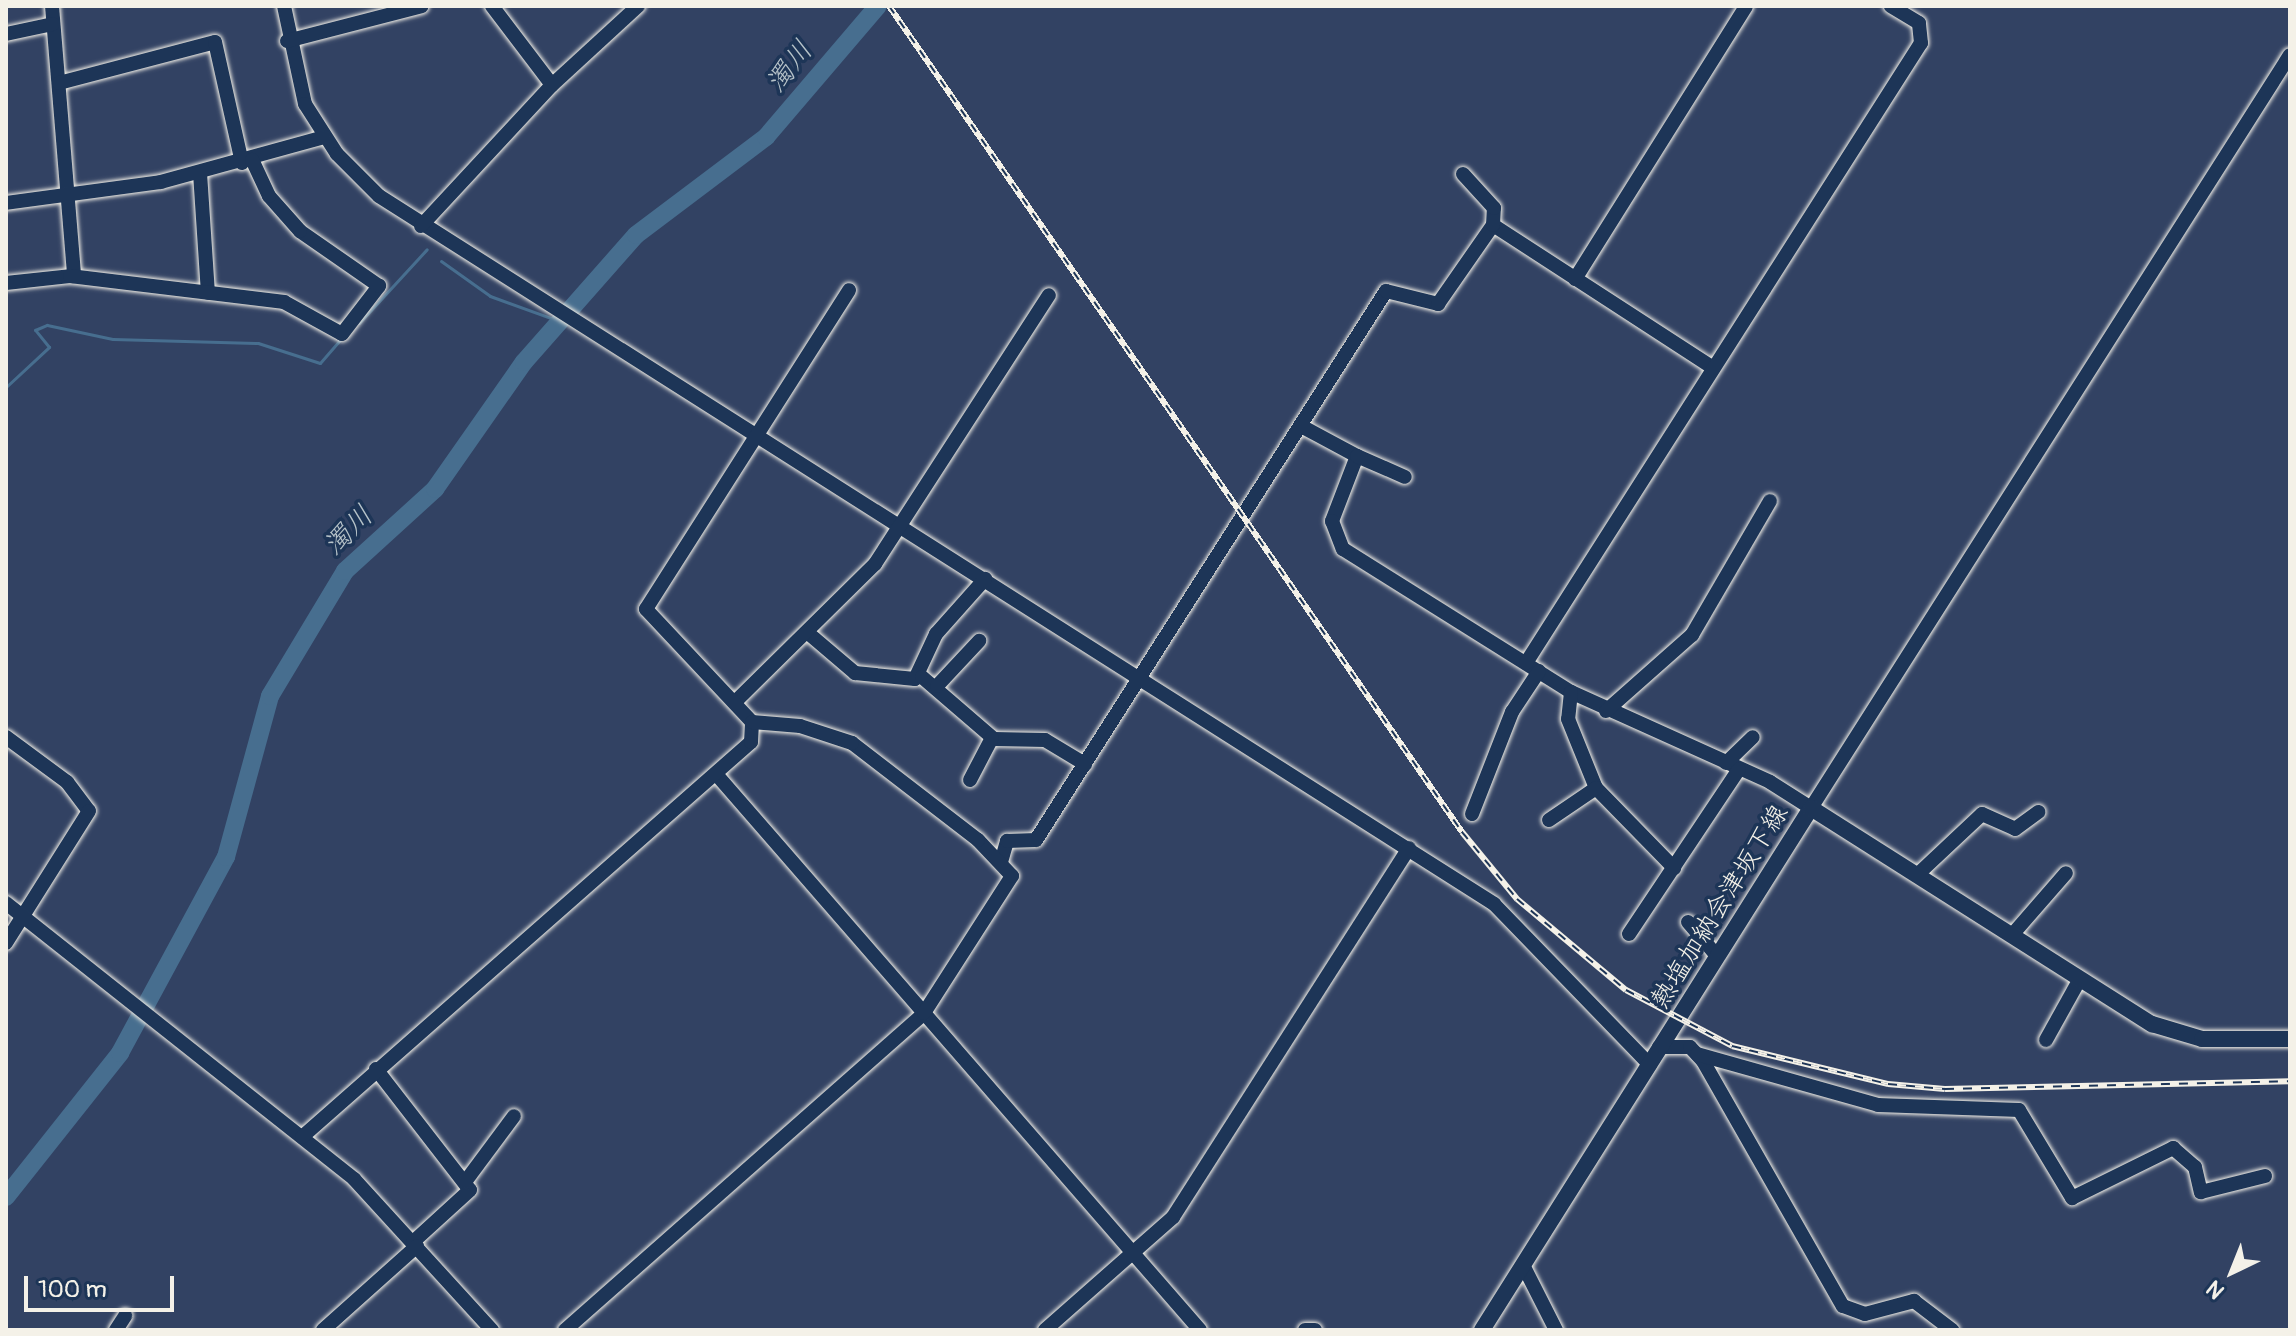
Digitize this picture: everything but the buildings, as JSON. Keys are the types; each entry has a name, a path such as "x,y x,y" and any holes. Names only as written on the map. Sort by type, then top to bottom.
{"main road":[{"name":"熱塩加納会津坂下線","path":"1482,1330 1811,808 2080,979 2182,1035 2290,1039"}],"street":[{"path":"52,6 74,276"},
{"path":"284,6 287,41 305,104 324,137 364,183 421,226 985,579 1409,848 1510,916 1650,1065"},
{"path":"287,41 422,6"},
{"path":"492,6 552,85"},
{"path":"421,226 552,85 638,6"},
{"path":"1575,279 1746,6"},
{"path":"1526,663 1924,38 1919,23 1891,6"},
{"path":"6,34 53,24"},
{"path":"6,283 74,276 284,302 342,334 379,292 300,231 260,183 247,162 215,42 59,83"},
{"path":"1357,456 1334,508 1337,542 1571,692 1606,711 1732,766 1811,808 2290,55"},
{"path":"6,203 200,173 247,162 324,137"},
{"path":"200,173 208,293"},
{"path":"1001,862 1007,841 1036,840 1386,291 1438,304 1493,225 1494,208 1463,174"},
{"path":"1493,225 1713,368"},
{"path":"302,1137 751,742 752,722 646,609 849,290"},
{"path":"735,702 868,573 1049,295"},
{"path":"1301,426 1405,477"},
{"path":"1606,711 1692,635 1770,501"},
{"path":"922,677 936,634 985,579"},
{"path":"808,633 855,673 922,677 937,686 992,738 1045,740 1085,764"},
{"path":"937,686 979,641"},
{"path":"1472,814 1509,716 1539,671"},
{"path":"1571,692 1568,719 1596,788 1674,868"},
{"path":"565,1330 924,1013 1008,888 1012,876 1001,862 852,743 800,726 752,722"},
{"path":"6,737 67,782 89,811 16,912 6,943"},
{"path":"1629,934 1674,868 1732,766 1753,737"},
{"path":"970,780 992,738"},
{"path":"716,774 1200,1330"},
{"path":"1549,820 1596,788"},
{"path":"1917,875 1982,814 2015,829 2038,812"},
{"path":"1045,1330 1173,1217 1409,848"},
{"path":"2012,935 2066,873"},
{"path":"16,912 302,1137 415,1244 492,1330"},
{"path":"1688,922 1717,956"},
{"path":"2046,1040 2080,979"},
{"path":"1659,1047 1697,1054 1865,1103 2019,1110 2072,1198 2173,1148 2195,1167 2201,1192 2265,1176"},
{"path":"1697,1054 1843,1306 1865,1314 1914,1301 1952,1330"},
{"path":"323,1330 470,1193 465,1182 376,1069"},
{"path":"465,1182 514,1116"},
{"path":"1523,1265 1556,1330"},
{"path":"116,1330 125,1316"},
{"path":"1305,1330 1315,1330"}],"waterway":[{"name":"濁川","path":"6,1197 120,1053 226,857 270,696 345,571 435,489 524,362 636,235 766,137 878,6"},
{"path":"359,323 427,249"},
{"path":"441,261 490,296 559,321"},
{"path":"6,387 49,347 35,330 47,325 113,339 258,343 320,363 341,339"}],"railway":[{"path":"889,6 1462,832 1517,899 1626,990 1732,1046 1888,1084 1945,1089 2290,1081"}]}
